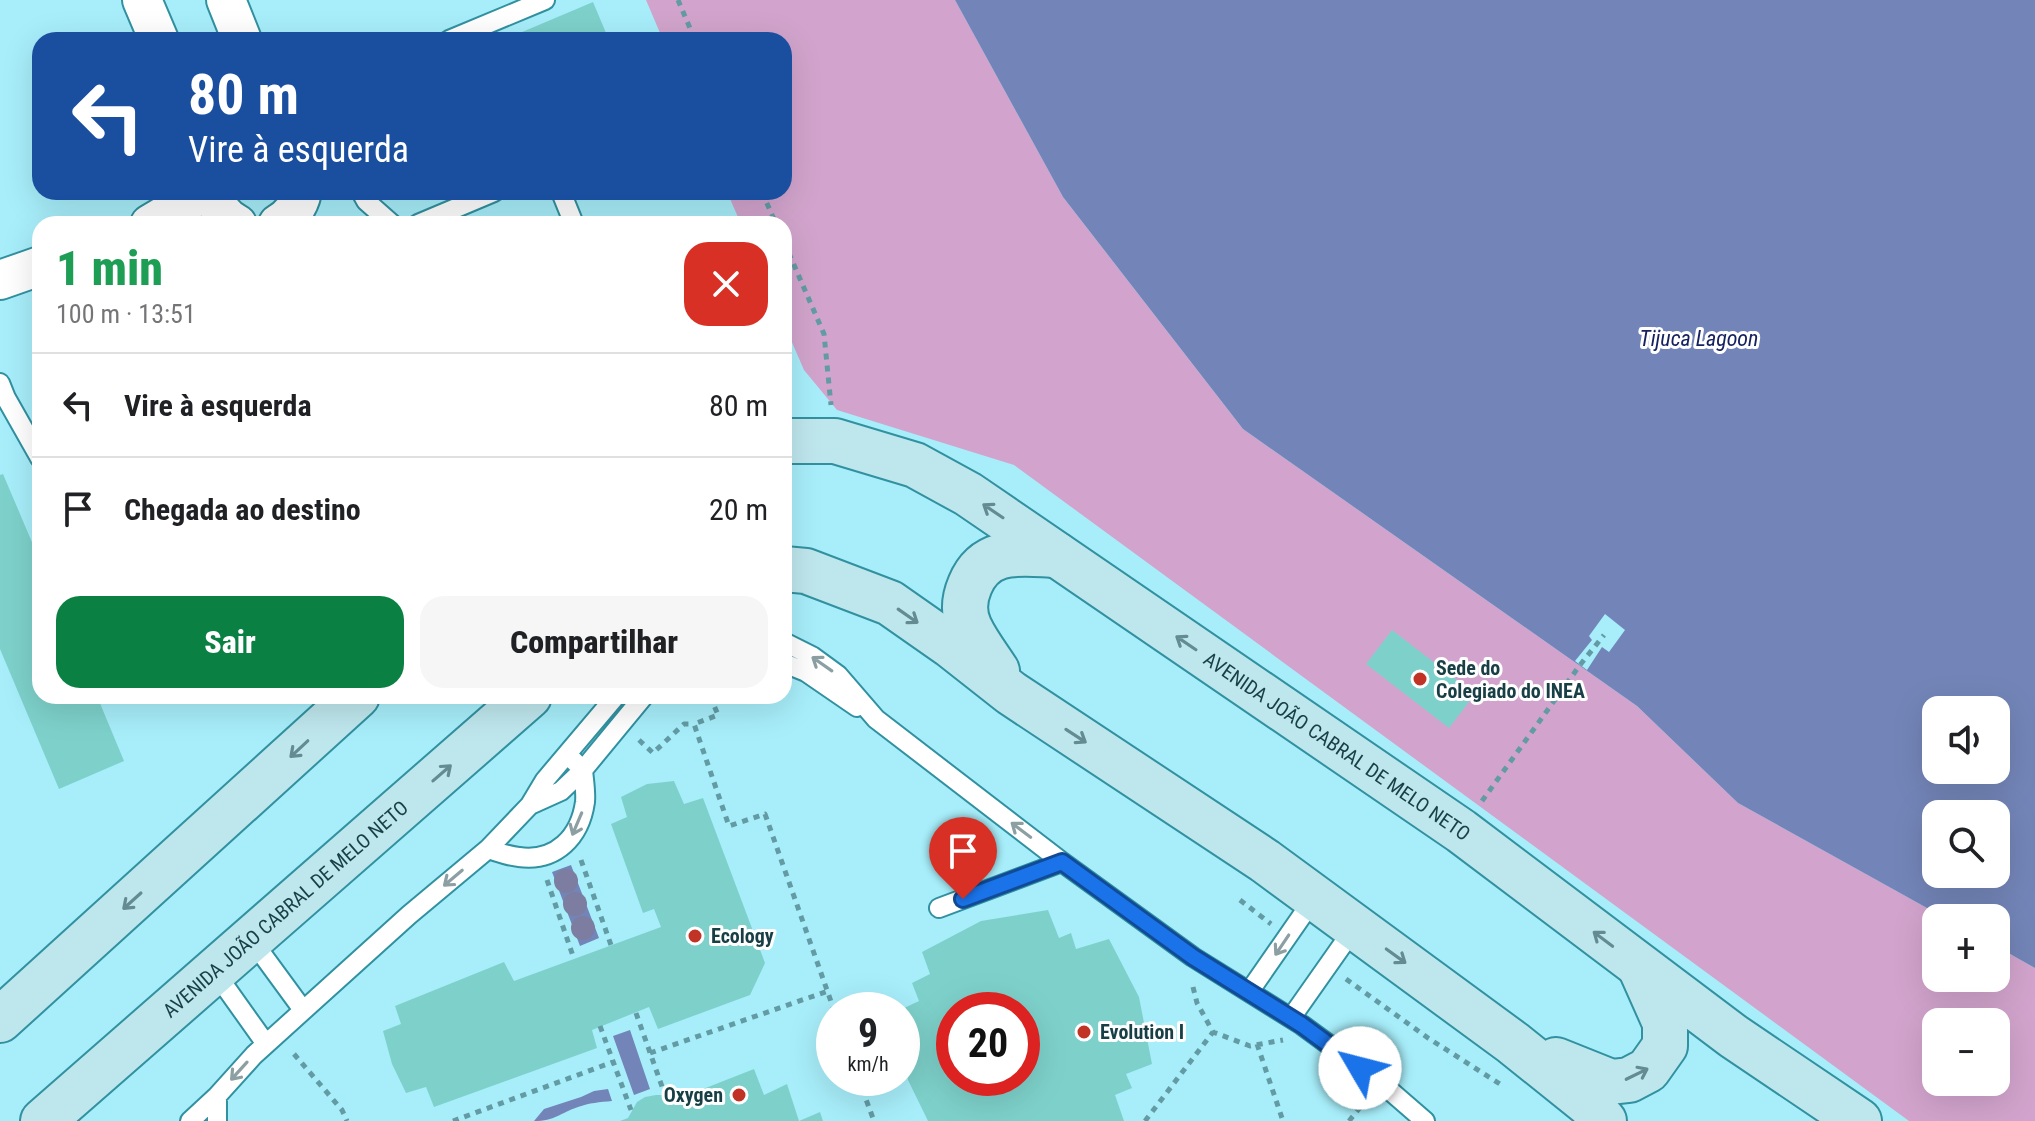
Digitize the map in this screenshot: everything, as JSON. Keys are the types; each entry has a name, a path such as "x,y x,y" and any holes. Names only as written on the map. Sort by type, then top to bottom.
{"street":[{"path":"142,0 156,32"},
{"path":"226,0 239,32"},
{"path":"195,216 223,211"},
{"path":"0,280 32,269"},
{"name":"AVENIDA JOÃO CABRAL DE MELO NETO","path":"792,441 835,441 915,465 968,494 1461,831 1733,1036 1859,1121"},
{"path":"1011,693 969,626 964,600 976,571 993,558 1016,554 1057,555"},
{"path":"792,570 806,571 890,603 1011,693 1315,897 1513,1043 1589,1104 1604,1121"},
{"path":"0,1020 348,704"},
{"name":"AVENIDA JOÃO CABRAL DE MELO NETO","path":"43,1121 520,704"},
{"path":"1513,1043 1611,1082 1629,1080 1648,1070 1665,1046 1665,1023 1640,967"},
{"path":"29,1121 179,985 194,976 214,971"},
{"path":"1733,1036 1822,1121"}],"lane":[{"path":"468,32 545,0"},
{"path":"365,200 383,216"},
{"path":"437,216 475,200"},
{"path":"2,394 32,445"},
{"path":"792,646 838,675 876,719"},
{"path":"792,666 806,672 876,719 1062,862 1193,957 1297,1021 1380,1082 1425,1121"},
{"path":"190,1121 303,1010 488,849 530,805 545,780 609,704"},
{"path":"530,805 561,791 583,770 637,704"},
{"path":"488,849 521,858 545,855 565,845 579,827 585,800 583,770 567,754"},
{"path":"939,908 1062,862"},
{"path":"1249,992 1315,897"},
{"path":"1297,1021 1328,966 1355,927"},
{"path":"251,939 303,1010"},
{"path":"214,971 266,1044"},
{"path":"217,1096 217,1121"}],"path":[{"path":"678,0 692,32"},
{"path":"792,260 824,334 835,441"},
{"path":"1461,831 1604,635"},
{"path":"638,739 653,753 684,724 694,724 718,715 713,704"},
{"path":"650,1053 828,991 765,814 729,826 694,724"},
{"path":"580,859 611,945"},
{"path":"546,878 574,959"},
{"path":"1240,900 1287,937"},
{"path":"1193,957 1190,971 1197,1003 1213,1032 1250,1046 1281,1041 1297,1021"},
{"path":"1328,966 1428,1038 1501,1085"},
{"path":"636,1013 665,1095"},
{"path":"600,1026 631,1110"},
{"path":"1145,1121 1213,1032"},
{"path":"1257,1044 1283,1121"},
{"path":"294,1054 342,1110 347,1121"},
{"path":"453,1121 613,1062"},
{"path":"865,1096 874,1121"}],"shaded area":[{"path":"646,0 955,0 1063,197 1243,429 1637,706 1738,803 1922,905 1922,992 2010,992 2010,954 2035,968 2035,1121 1909,1121 1014,465 837,410 804,370 792,342 792,216 738,216 730,200 792,200 792,32 660,32"}],"water":[{"name":"Tijuca Lagoon","path":"955,0 2035,0 2035,968 2010,954 2010,904 1922,905 1738,803 1637,706 1243,429 1063,197"},
{"path":"571,865 599,938 580,946 552,872"},
{"path":"630,1030 650,1089 634,1095 613,1036"},
{"path":"608,1089 612,1101 586,1105 552,1118 534,1121 544,1109"}],"pier":[{"path":"1605,614 1625,630 1609,652 1602,647 1587,670 1575,661 1592,640 1589,636"}],"building":[{"path":"593,2 606,32 522,32"},
{"path":"3,474 32,542 32,704 100,704 124,761 59,789 0,649 0,475"},
{"name":"Sede do Colegiado do INEA","path":"1392,630 1475,694 1449,728 1366,664"},
{"name":"Ecology","path":"674,781 684,804 703,798 765,963 750,995 658,1029 649,1007 592,1030 597,1048 434,1107 426,1087 406,1093 392,1064 383,1031 401,1024 395,1006 504,962 514,981 661,927 654,909 643,913 611,824 627,817 621,797 647,784"},
{"name":"Evolution I","path":"1048,910 1059,938 1071,933 1076,949 1109,939 1139,997 1152,1064 1126,1074 1132,1088 1115,1095 1124,1121 928,1121 916,1096 920,1096 920,992 916,992 912,983 930,974 922,952 981,921"},
{"name":"Oxygen","path":"754,1069 764,1095 787,1084 799,1121 620,1121 628,1118 637,1102 645,1097 665,1095 675,1100"},
{"path":"820,1112 823,1121 799,1121"}],"place":[{"name":"Sede do Colegiado do INEA","path":"1420,679"},
{"name":"Ecology","path":"695,936"},
{"name":"Evolution I","path":"1084,1032"},
{"name":"Oxygen","path":"739,1095"}],"route":[{"path":"963,899 1062,862 1193,957 1302,1025 1360,1068"}]}
